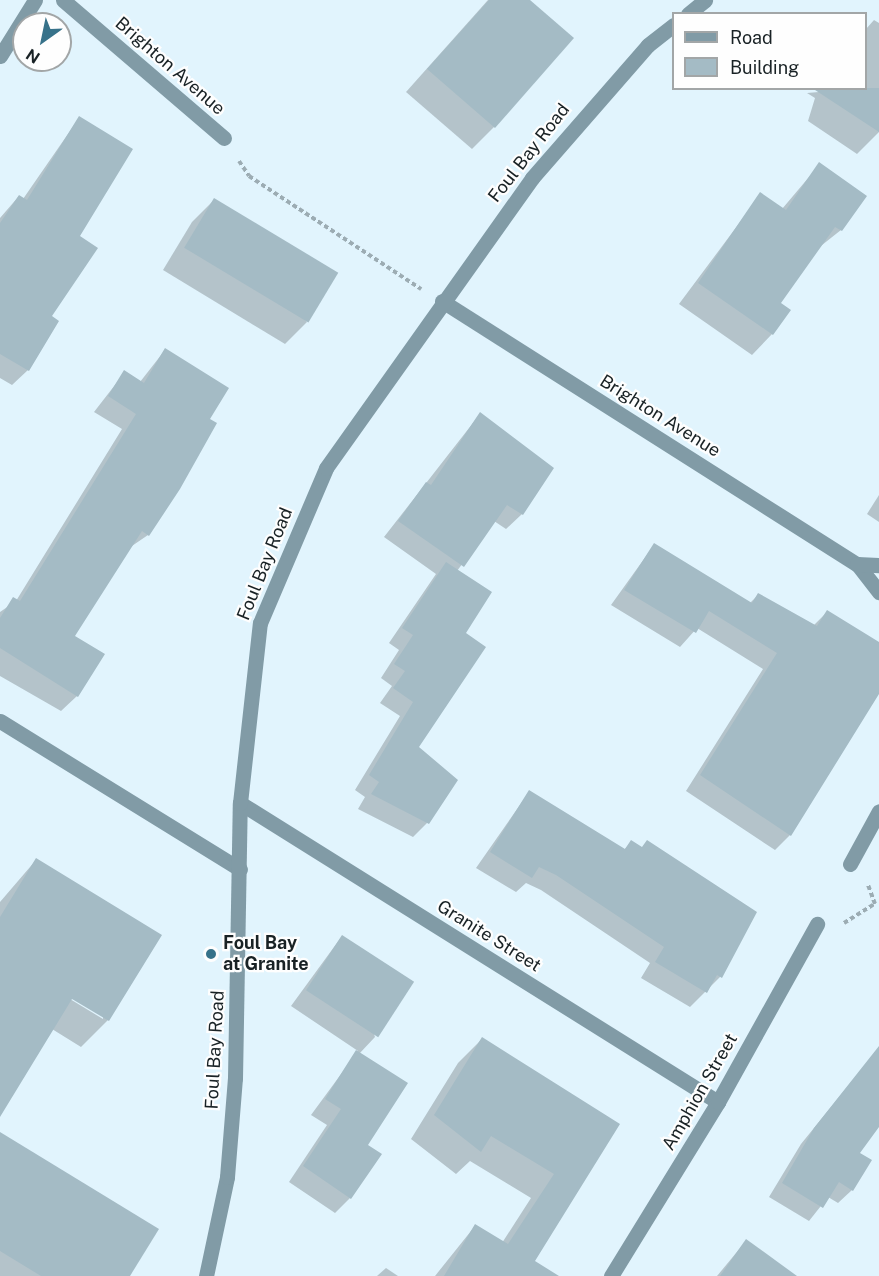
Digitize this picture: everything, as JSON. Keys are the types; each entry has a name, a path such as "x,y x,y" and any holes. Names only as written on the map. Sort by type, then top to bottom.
{"street":[{"path":"0,56 35,0"},
{"name":"Brighton Avenue","path":"63,0 224,138"},
{"path":"690,12 705,0"},
{"name":"Foul Bay Road","path":"206,1276 227,1177 240,868 240,804 260,623 326,468 442,301 586,112 672,27"},
{"name":"Brighton Avenue","path":"442,301 857,564 879,592"},
{"name":"Brighton Avenue","path":"857,564 879,565"},
{"path":"0,721 240,868"},
{"name":"Granite Street","path":"240,804 718,1102"},
{"path":"850,864 879,812"},
{"name":"Amphion Street","path":"611,1276 718,1102 817,924"}],"path":[{"path":"224,138 249,176 442,301"},
{"path":"817,924 846,923 875,904 873,891 850,864"}],"building":[{"path":"489,0 530,0 574,38 495,128 427,69"},
{"path":"879,88 879,132 815,90"},
{"path":"79,116 133,149 80,236 98,248 52,316 59,321 29,371 0,354 0,223 19,195 27,200"},
{"path":"819,162 867,196 842,231 835,227 781,303 791,310 773,335 698,283 760,192 786,210"},
{"path":"214,198 338,273 308,322 184,248"},
{"path":"165,348 229,388 210,419 217,423 180,489 149,536 142,531 75,636 105,654 78,697 0,648 0,618 13,597 20,601 136,414 108,396 124,370 144,383"},
{"path":"480,412 554,468 523,515 507,505 464,567 398,521 426,482 431,485"},
{"path":"654,543 752,603 758,593 817,626 827,610 879,642 879,694 791,836 700,775 777,653 709,611 696,633 624,590"},
{"path":"446,562 492,592 466,633 486,647 419,747 458,780 429,824 371,794 379,782 369,775 413,702 393,688 405,671 394,664 413,635 402,628"},
{"path":"529,790 625,849 631,840 642,847 647,840 757,912 722,978 717,975 707,993 655,962 664,947 556,875 539,867 532,878 490,852"},
{"path":"36,858 162,935 109,1021 72,999 0,1117 0,917"},
{"path":"342,935 414,982 378,1037 306,990"},
{"path":"482,1037 620,1124 535,1261 559,1276 444,1276 475,1224 508,1244 554,1174 491,1136 481,1152 434,1115"},
{"path":"879,1046 879,1127 860,1153 872,1160 853,1191 839,1182 823,1208 782,1183 814,1128"},
{"path":"356,1050 408,1083 368,1145 382,1154 351,1199 303,1166 341,1109 325,1099"},
{"path":"0,1132 159,1229 130,1276 41,1276 0,1251"},
{"path":"746,1239 797,1276 720,1276"}],"place":[{"name":"Foul Bay at Granite","path":"211,954"}]}
